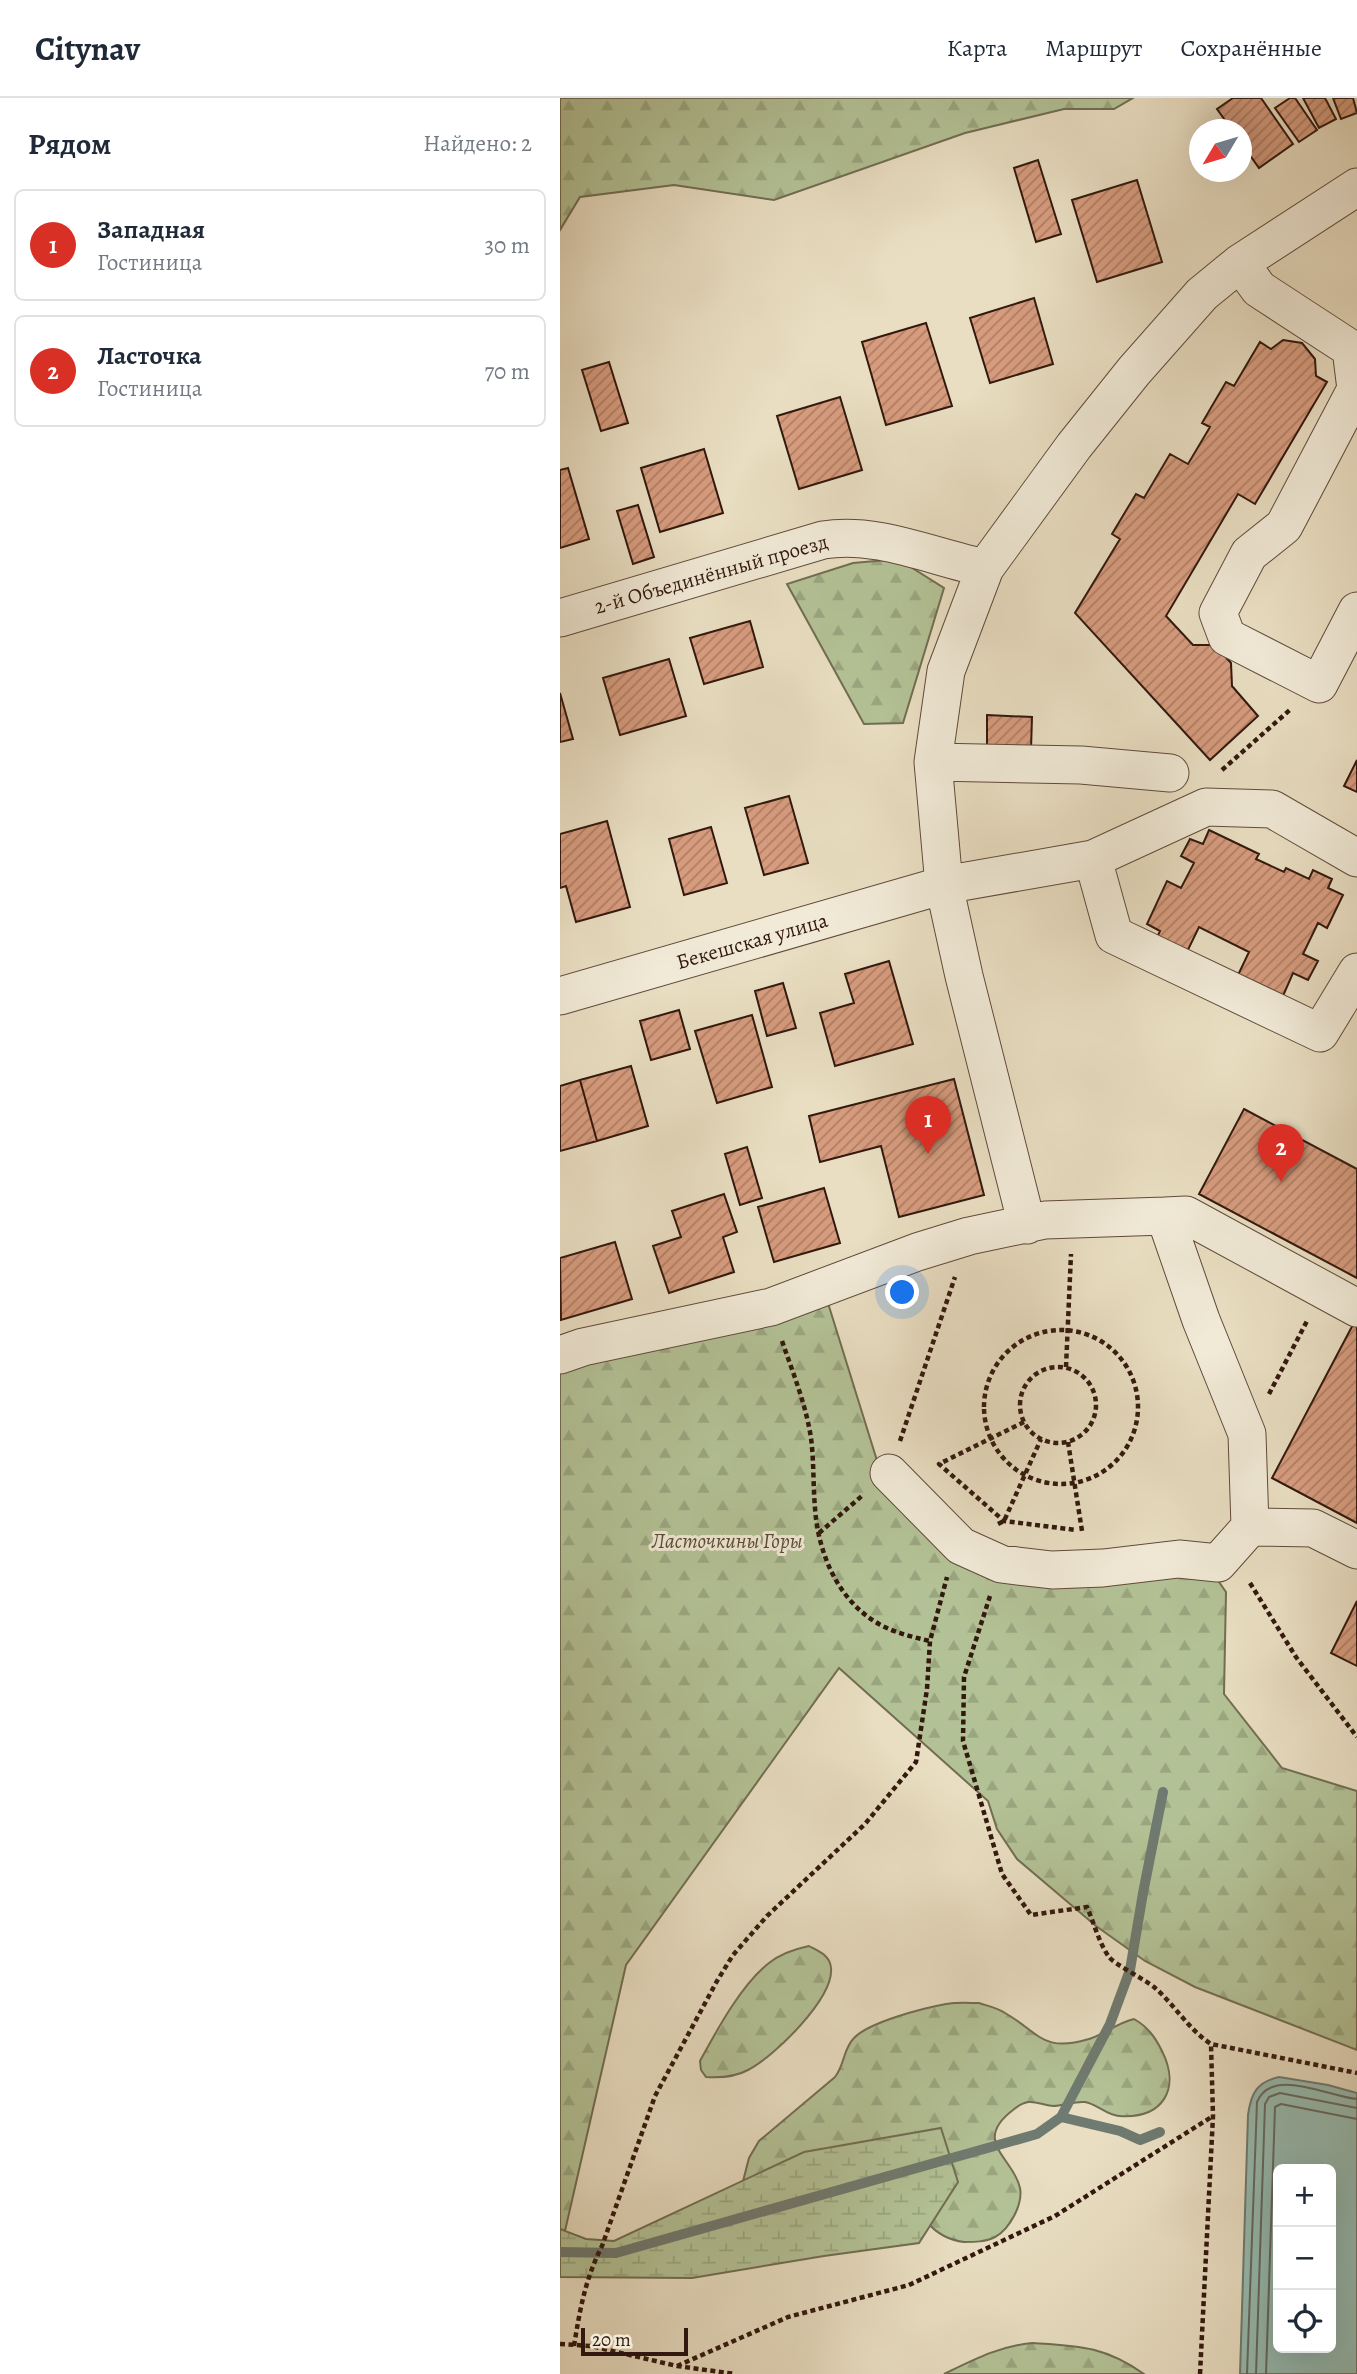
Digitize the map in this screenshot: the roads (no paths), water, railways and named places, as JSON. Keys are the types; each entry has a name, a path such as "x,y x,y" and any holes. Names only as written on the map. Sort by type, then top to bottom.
{"street":[{"path":"1036,1223 964,976 944,885 933,762 946,671 985,568 1074,446 1134,371 1202,294 1240,264 1357,187"},
{"path":"1240,264 1259,289 1354,349 1356,389 1284,526 1249,554 1218,613 1227,637 1318,684 1357,611"},
{"name":"2-й Объединённый проезд","path":"560,618 839,537 879,541 985,568"},
{"path":"933,762 1081,765 1170,773"},
{"name":"Бекешская улица","path":"560,996 944,885 1093,859 1206,807 1272,809 1357,858"},
{"path":"1093,859 1114,935 1320,1033 1357,972"},
{"path":"560,1355 583,1347 771,1307 917,1252 968,1236 1036,1223 1186,1215 1357,1308"},
{"path":"889,1473 961,1546 1001,1564 1052,1570 1103,1568 1179,1559 1219,1563 1250,1527 1247,1434 1201,1320 1165,1216"},
{"path":"1250,1527 1313,1528 1357,1550"}],"water":[{"path":"1279,2077 1357,2093 1357,2374 1240,2374 1248,2115 1256,2090 1265,2082"}],"waterway":[{"path":"560,2252 616,2253 1037,2134 1061,2117 1110,2024 1130,1970 1163,1792"},
{"path":"1061,2117 1120,2131 1140,2140 1160,2132"}],"place":[{"name":"Западная","path":"928,1154"},
{"name":"Ласточка","path":"1281,1182"}],"park label":[{"name":"Ласточкины Горы","path":"727,1541"}]}
